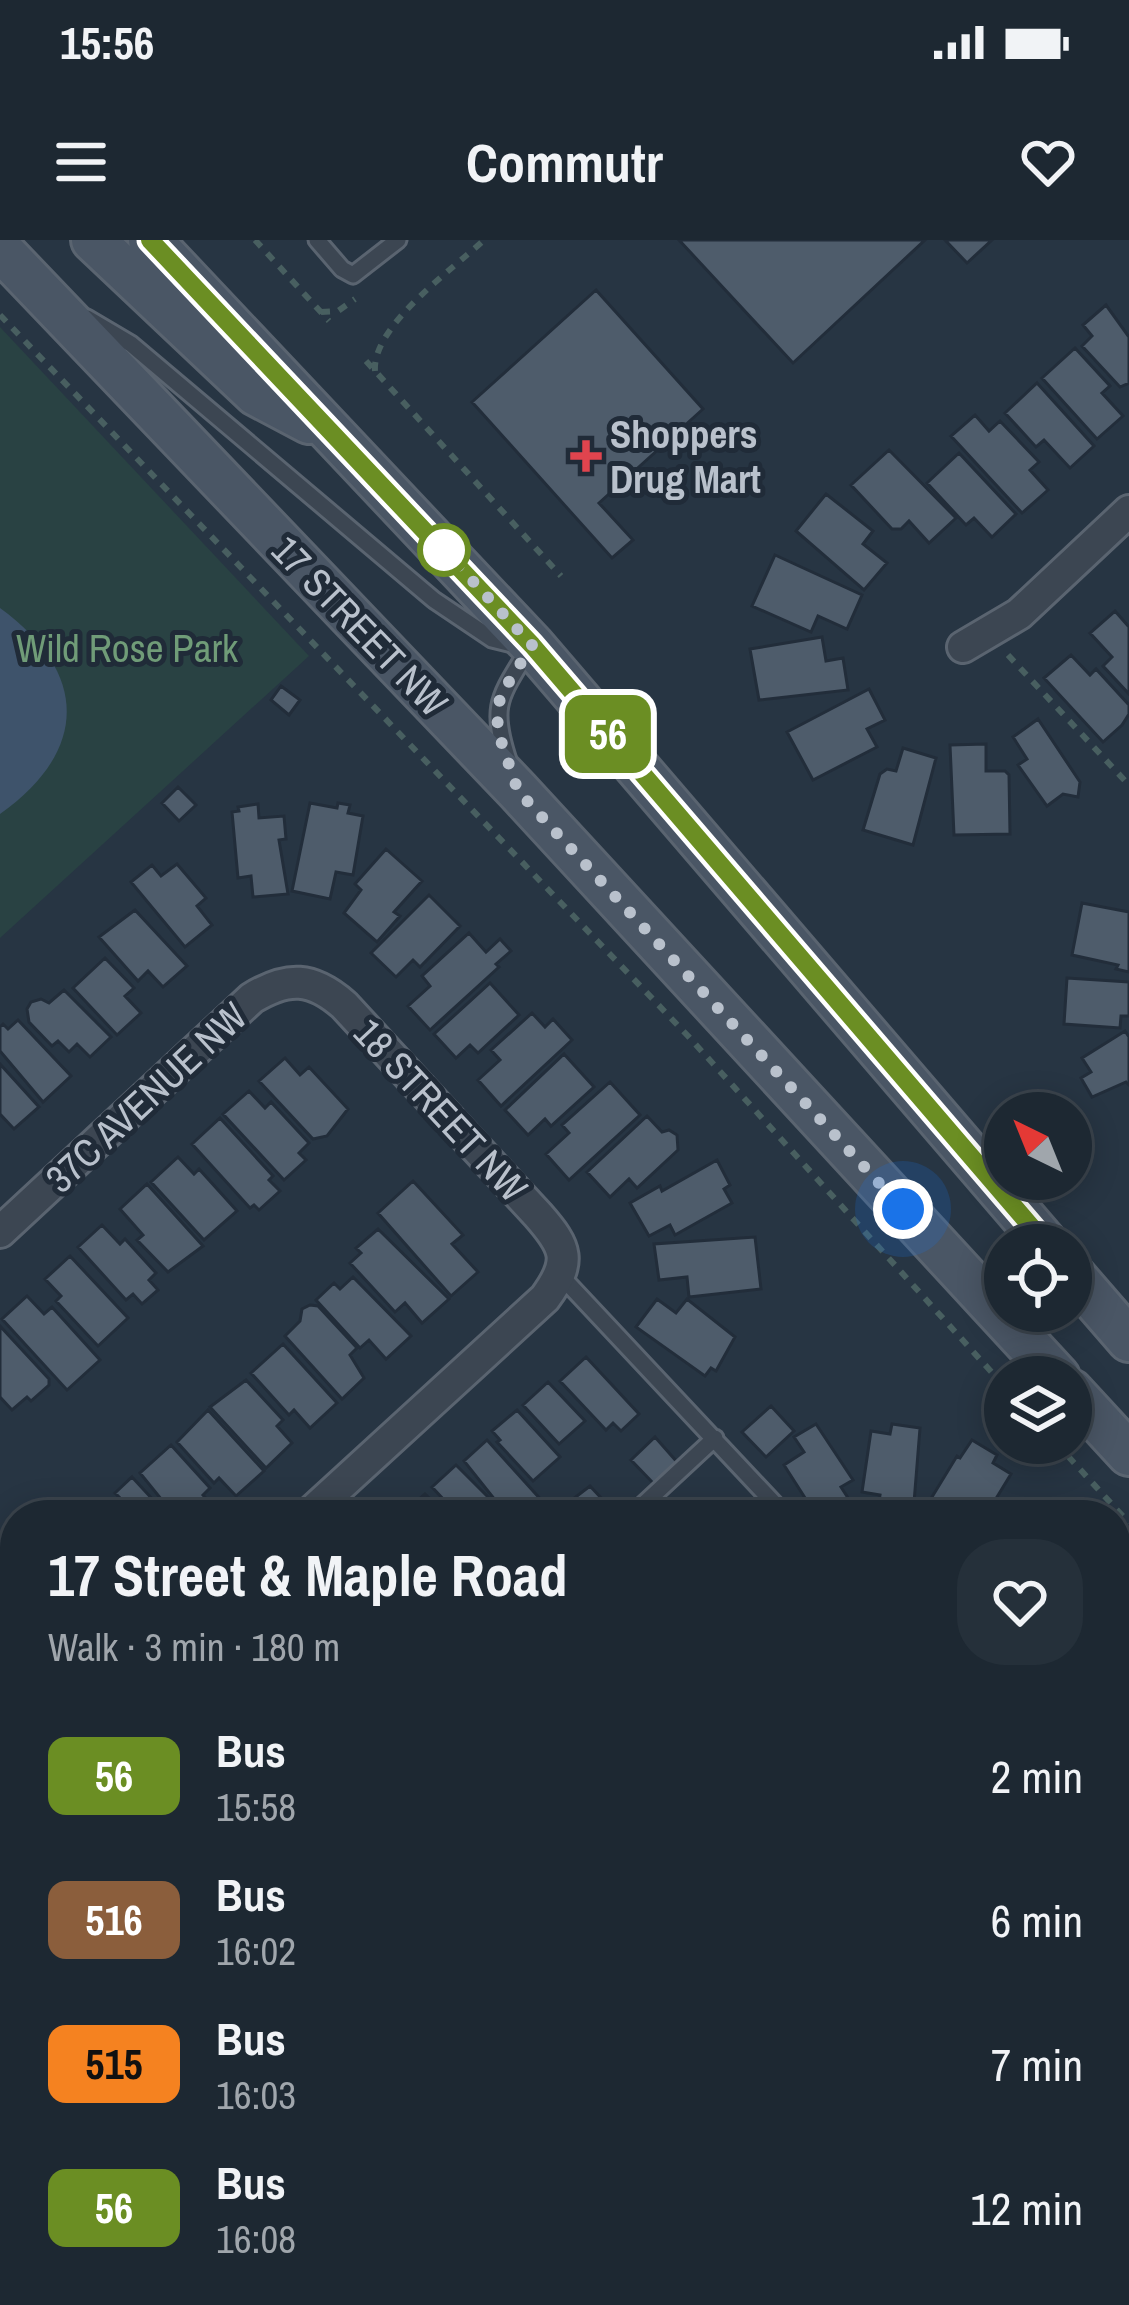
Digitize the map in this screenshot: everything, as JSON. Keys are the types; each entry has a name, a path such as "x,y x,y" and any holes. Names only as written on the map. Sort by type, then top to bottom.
{"main road":[{"path":"93,240 256,394 341,440"},
{"path":"150,240 532,645 1029,1224"},
{"name":"17 STREET NW","path":"0,249 518,791 1039,1356"},
{"path":"1092,1297 1129,1340"},
{"path":"1092,1414 1129,1454"}],"street":[{"path":"976,641 1019,614 1129,511"},
{"name":"37C AVENUE NW","path":"0,1232 252,998 286,981 301,981"},
{"name":"18 STREET NW","path":"301,981 316,985 344,1005 554,1232 563,1267"},
{"path":"324,1500 534,1308 563,1267"}],"lane":[{"path":"317,240 353,275 398,240"},
{"path":"38,289 131,344 434,600 492,639 532,645 500,696 497,729 518,791"},
{"path":"563,1267 771,1500"},
{"path":"648,1500 715,1438"}],"path":[{"path":"255,240 329,321"},
{"path":"375,371 377,347 389,328 484,240"},
{"path":"0,315 688,1036 984,1364"},
{"path":"366,361 561,576"},
{"path":"976,641 1129,785"},
{"path":"1075,1464 1108,1500"}],"green space":[{"name":"Wild Rose Park","path":"0,327 309,656 0,938"}],"water":[{"path":"0,608 50,658 67,711 63,738 50,764 0,814"}],"building":[{"path":"679,240 925,240 793,363"},
{"path":"945,240 992,240 967,263"},
{"name":"Shoppers Drug Mart","path":"596,290 703,409 599,503 633,540 612,558 472,402"},
{"path":"1106,305 1129,337 1129,383 1120,387 1082,346 1092,336 1083,325"},
{"path":"1075,348 1110,386 1102,393 1123,416 1097,439 1042,378"},
{"path":"1037,383 1094,446 1070,468 1044,440 1036,447 1005,413"},
{"path":"975,415 989,431 1000,421 1039,462 1030,470 1048,490 1022,513 951,436"},
{"path":"889,450 956,518 929,543 909,521 901,529 892,529 851,485"},
{"path":"959,453 1016,514 992,537 974,518 966,525 927,483"},
{"path":"826,494 873,531 863,544 887,563 864,590 796,531"},
{"path":"775,555 862,595 847,629 818,616 811,632 752,606"},
{"path":"1115,611 1129,627 1129,694 1103,666 1112,657 1090,633"},
{"path":"822,637 826,661 843,658 848,690 759,700 750,649"},
{"path":"1071,655 1090,675 1096,669 1129,705 1122,725 1103,742 1044,678"},
{"path":"281,686 300,700 289,715 271,700"},
{"path":"869,689 885,720 867,729 877,747 813,780 787,732"},
{"path":"1038,719 1080,782 1078,797 1063,794 1047,806 1018,765 1027,759 1013,737"},
{"path":"986,744 986,771 1009,775 1010,834 954,835 950,745"},
{"path":"903,748 936,758 913,845 863,830 880,774 887,769 896,771"},
{"path":"178,787 196,805 179,821 162,803"},
{"path":"310,803 337,808 338,803 350,805 348,813 363,816 353,875 336,872 330,899 292,891"},
{"path":"258,804 259,818 284,816 286,839 279,840 288,894 253,897 251,876 238,878 232,812"},
{"path":"386,849 422,881 394,912 400,916 377,942 344,913 361,890 355,884"},
{"path":"177,864 206,898 197,906 212,925 185,947 131,882 152,865 161,876"},
{"path":"429,895 460,926 420,967 413,960 396,977 371,953"},
{"path":"1082,903 1129,912 1129,972 1072,955"},
{"path":"135,910 187,966 163,987 148,971 138,981 99,937"},
{"path":"469,933 486,952 500,939 511,951 430,1030 408,1006 430,986 422,976"},
{"path":"105,958 134,988 125,996 141,1013 117,1035 73,988"},
{"path":"1067,978 1129,982 1129,1016 1121,1016 1120,1028 1064,1024"},
{"path":"490,983 519,1015 478,1053 470,1045 456,1058 434,1034"},
{"path":"64,990 111,1037 90,1057 77,1044 69,1052 58,1041 52,1046 29,1022 31,1002 49,1003"},
{"path":"532,1013 545,1027 553,1019 572,1040 501,1106 478,1080 500,1060 491,1050"},
{"path":"18,1020 71,1076 43,1102 0,1051 0,1027 3,1024 8,1029"},
{"path":"1125,1031 1129,1085 1126,1082 1092,1097 1081,1078 1091,1072 1082,1058"},
{"path":"564,1054 594,1087 551,1126 545,1119 528,1135 505,1110"},
{"path":"285,1058 300,1075 309,1067 348,1109 327,1136 313,1139 259,1081"},
{"path":"0,1064 39,1107 14,1129 0,1114"},
{"path":"610,1082 640,1115 569,1180 546,1154 569,1133 562,1125"},
{"path":"249,1091 265,1108 271,1102 309,1143 299,1153 306,1160 284,1180 223,1114"},
{"path":"647,1116 662,1132 677,1135 678,1150 637,1188 629,1179 610,1197 587,1172"},
{"path":"220,1118 273,1176 269,1180 280,1191 259,1210 254,1205 250,1208 192,1144"},
{"path":"178,1157 194,1174 199,1169 237,1211 204,1240 151,1182"},
{"path":"717,1160 730,1185 724,1189 732,1203 675,1235 670,1225 649,1236 630,1203"},
{"path":"413,1181 463,1235 452,1244 478,1272 451,1296 378,1213"},
{"path":"147,1184 203,1246 168,1272 137,1240 143,1235 120,1209"},
{"path":"102,1225 120,1244 125,1239 156,1273 149,1280 158,1290 142,1304 133,1294 126,1300 78,1247"},
{"path":"378,1229 449,1299 422,1323 405,1303 395,1312 350,1263 361,1253 356,1248"},
{"path":"755,1237 761,1289 689,1297 687,1277 659,1280 654,1244"},
{"path":"70,1256 128,1318 98,1346 56,1301 61,1296 45,1279"},
{"path":"353,1277 411,1336 386,1359 369,1340 360,1348 316,1300 334,1283 340,1289"},
{"path":"27,1296 44,1314 52,1307 100,1360 67,1390 2,1319"},
{"path":"657,1299 676,1313 687,1299 735,1337 716,1371 711,1368 705,1376 636,1327"},
{"path":"318,1306 357,1348 350,1355 364,1378 342,1399 285,1336 300,1321 302,1309"},
{"path":"0,1326 49,1379 49,1385 31,1401 27,1397 12,1410 0,1397"},
{"path":"283,1344 337,1403 310,1428 294,1410 289,1415 251,1373"},
{"path":"586,1357 639,1414 621,1431 613,1423 606,1430 560,1381"},
{"path":"246,1380 283,1420 277,1426 292,1443 266,1468 210,1407"},
{"path":"548,1382 585,1421 559,1444 523,1405"},
{"path":"771,1406 794,1431 766,1457 742,1432"},
{"path":"208,1410 264,1471 236,1496 219,1478 214,1483 177,1442"},
{"path":"517,1410 560,1457 533,1481 492,1431"},
{"path":"816,1424 853,1480 841,1487 849,1500 806,1500 784,1465 804,1452 794,1437"},
{"path":"892,1424 920,1428 914,1500 879,1500 880,1495 862,1492 871,1431 890,1434"},
{"path":"655,1437 677,1462 654,1484 631,1460"},
{"path":"487,1440 541,1500 495,1500 464,1461"},
{"path":"972,1440 984,1447 984,1464 995,1464 1011,1474 995,1500 930,1500"},
{"path":"171,1445 210,1488 203,1495 207,1500 162,1500 140,1473"},
{"path":"456,1465 491,1500 444,1500 432,1487"},
{"path":"132,1477 153,1500 116,1500 115,1493"},
{"path":"590,1486 603,1500 572,1500"}],"bus line":[{"name":"56","path":"150,240 532,645 1029,1224"}],"place":[{"name":"Shoppers Drug Mart","path":"586,456"}],"route":[{"path":"444,550 532,645 500,696 497,729 518,791 903,1209"}]}
